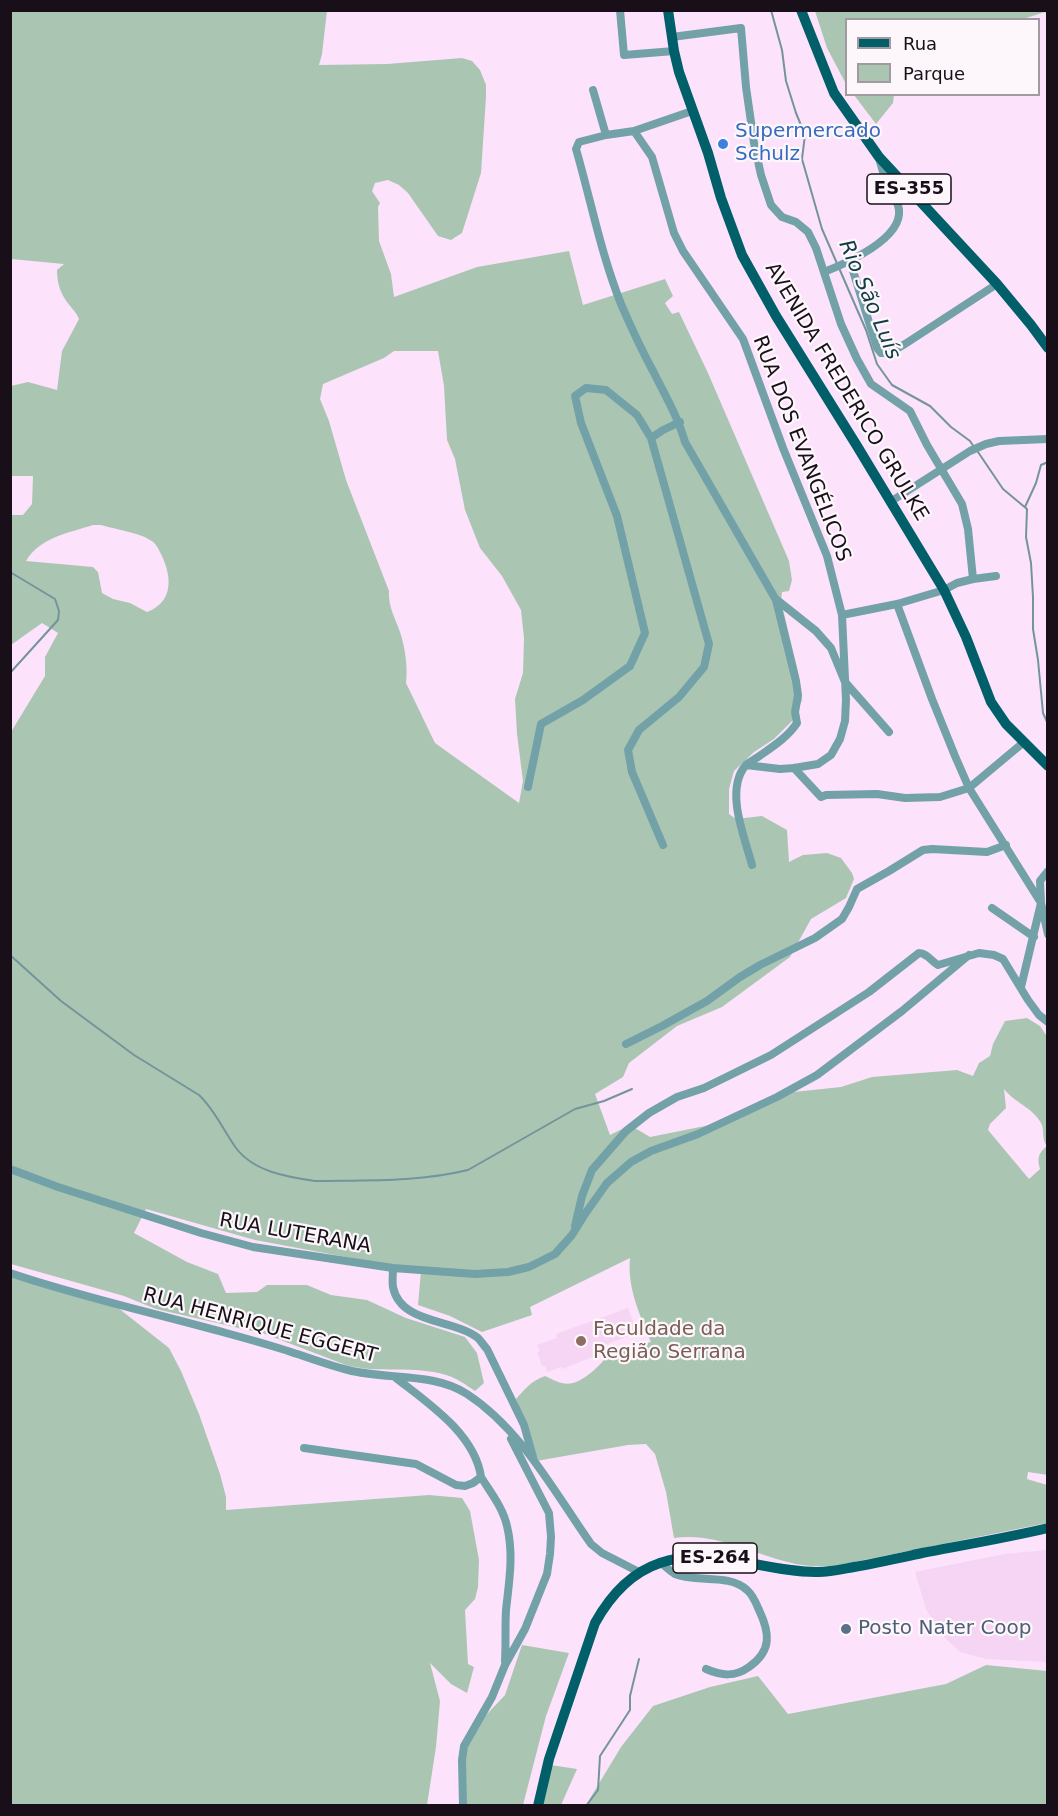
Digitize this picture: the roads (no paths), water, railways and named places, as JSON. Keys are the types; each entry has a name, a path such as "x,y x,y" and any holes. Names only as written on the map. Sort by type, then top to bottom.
{"main road":[{"name":"AVENIDA FREDERICO GRULKE","path":"668,10 674,51 692,111 742,255 776,316 944,590 966,637 991,702 1006,724 1047,766"},
{"name":"ES-355","path":"801,10 834,93 879,158 997,284 1047,348"},
{"name":"ES-264","path":"538,1806 549,1759 595,1623 604,1606 616,1591 639,1572 660,1563 684,1557 711,1557 781,1570 820,1572 1002,1539 1047,1528"}],"street":[{"path":"620,10 624,55 674,51"},
{"path":"672,37 741,28 754,143 771,205 782,217 796,222 808,232 828,270 841,324 871,384 910,411 962,504 968,529 973,579"},
{"path":"593,90 606,135"},
{"path":"692,111 634,130 579,142 576,149 606,267 643,352 680,422 686,442 776,600 796,681 797,723 790,733 778,743 746,765 738,782 736,807 752,865"},
{"name":"RUA DOS EVANGÉLICOS","path":"634,130 652,157 674,233 683,251 743,339 783,448 828,556 842,615 845,722 840,739 831,755 818,764 794,768 780,769 746,765"},
{"path":"828,270 848,262 888,236 899,220 898,207 879,158"},
{"path":"848,262 881,354 889,353 905,344 997,284"},
{"path":"528,787 541,724 584,700 630,666 645,633 617,516 581,423 575,396 586,388 606,390 637,415 651,438 709,644 704,667 679,697 639,730 628,750 632,772 663,845"},
{"path":"651,438 680,422"},
{"path":"890,502 970,451 986,444 999,441 1047,439"},
{"path":"842,615 897,604 944,590 957,583 996,576"},
{"path":"776,600 816,631 831,648 845,682 889,732"},
{"path":"897,604 932,699 969,788 1041,903 1047,934"},
{"path":"794,768 821,797 877,794 905,798 940,797 969,788 1023,742"},
{"path":"626,1044 707,1001 760,965 815,938 842,919 856,889 922,850 987,852 1006,845"},
{"path":"1021,987 1047,871"},
{"path":"992,908 1034,937"},
{"path":"572,1235 582,1196 592,1170 626,1131 649,1113 677,1097 704,1088 771,1055 869,992 919,953 924,953 938,965 969,955 986,953 1003,959 1033,1008 1047,1022"},
{"name":"RUA LUTERANA","path":"10,1169 57,1187 201,1233 253,1247 393,1268 476,1274 508,1272 529,1267 555,1254 572,1235 607,1183 631,1162 651,1151 728,1120 817,1075 877,1031 969,955"},
{"path":"393,1268 393,1287 398,1299 407,1310 466,1332 478,1339 487,1350 524,1425 535,1461"},
{"name":"RUA HENRIQUE EGGERT","path":"10,1273 367,1375 423,1379 466,1393 489,1411 535,1461 591,1544 613,1560 639,1572"},
{"path":"396,1377 448,1420 466,1443 477,1460 481,1477 500,1507 507,1525 511,1571 506,1612 505,1665"},
{"path":"463,1806 464,1746 492,1698 505,1665 525,1629 546,1574 551,1537 549,1513 506,1428"},
{"path":"304,1448 416,1464 456,1485 465,1486 481,1477"},
{"path":"660,1563 674,1573 720,1580 746,1588 753,1596 767,1634 766,1648 760,1659 742,1672 730,1675 717,1674 706,1669"}],"waterway":[{"name":"Rio São Luís","path":"771,10 782,50 786,81 805,135 802,159 822,229 866,330 877,364 892,385 930,406 974,447"},
{"name":"Rio São Luís","path":"978,452 1003,489 1027,509 1026,537 1031,563 1033,629 1043,713 1048,724"},
{"path":"1025,507 1041,465 1048,462"},
{"path":"10,572 55,599 59,611 58,620 10,673"},
{"path":"10,955 61,1001 134,1055 199,1095 210,1107 243,1156 262,1168 294,1178 315,1181 392,1180 431,1177 468,1170 575,1109 604,1101 632,1089"},
{"path":"586,1806 598,1790 600,1756 630,1710 630,1696 639,1659"}],"place":[{"name":"Supermercado Schulz","path":"723,144"},
{"name":"Faculdade da Região Serrana","path":"581,1341"},
{"name":"Posto Nater Coop","path":"846,1629"}]}
